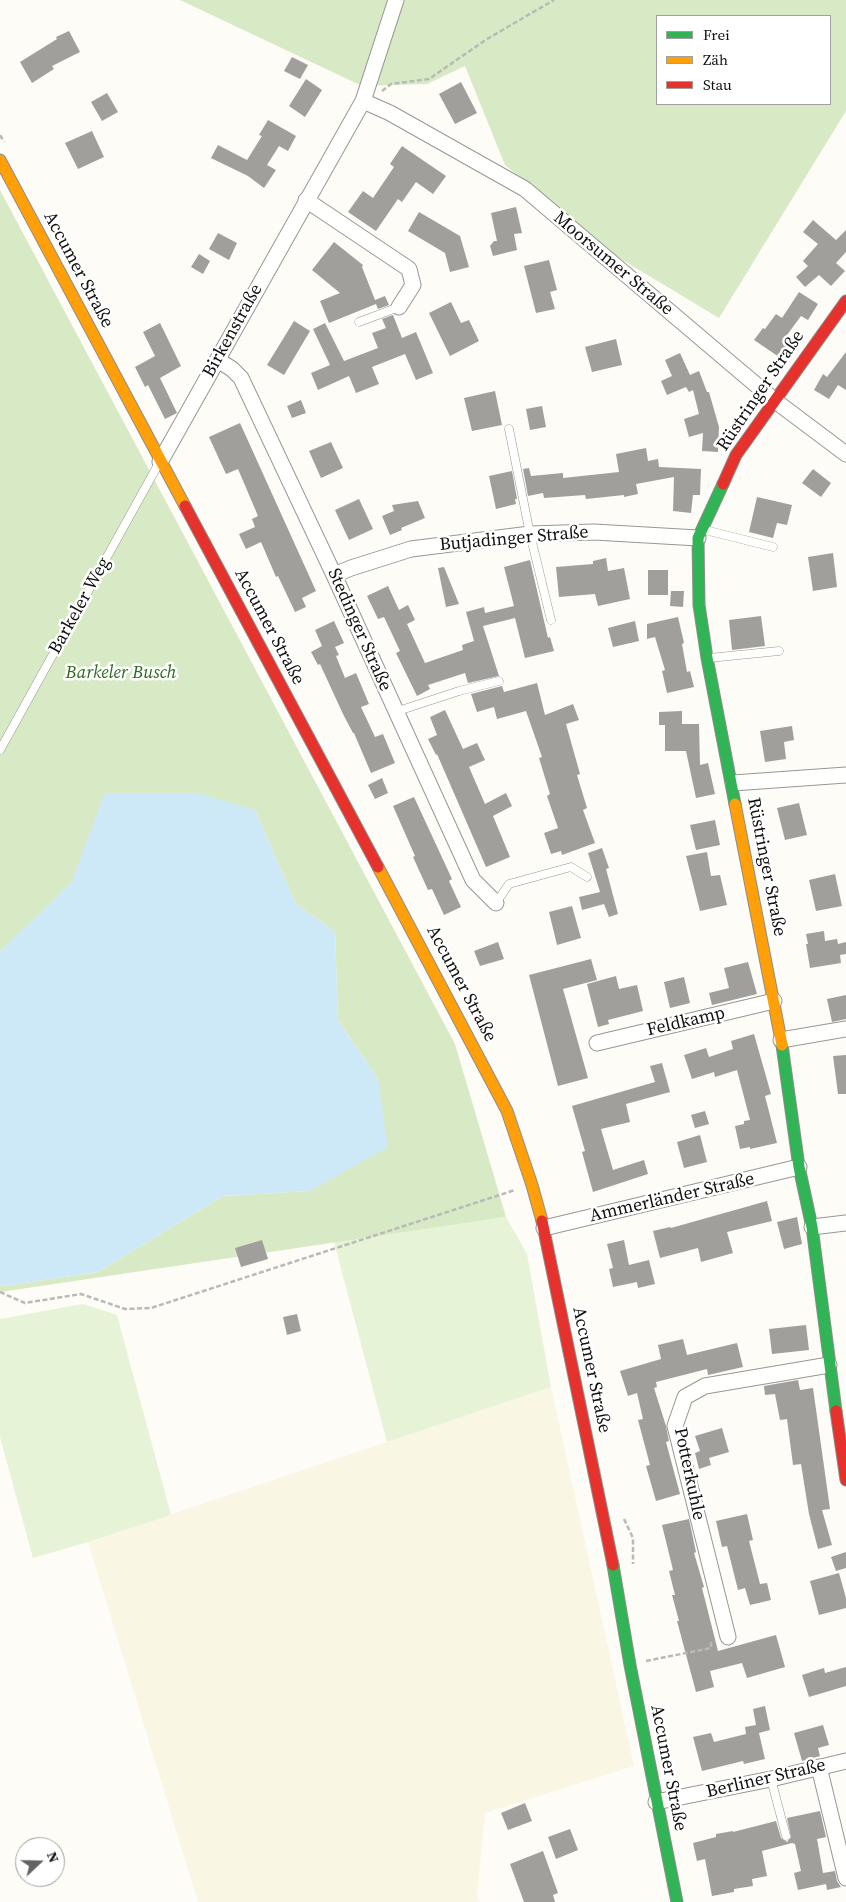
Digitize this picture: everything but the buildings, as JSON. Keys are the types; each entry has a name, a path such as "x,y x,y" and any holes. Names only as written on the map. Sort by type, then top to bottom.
{"street":[{"name":"Birkenstraße","path":"160,462 363,101 396,0"},
{"name":"Moorsumer Straße","path":"363,101 390,112 525,188 774,400 846,454"},
{"name":"Accumer Straße","path":"0,160 494,1084 516,1136 544,1228 611,1550 656,1802 677,1902"},
{"path":"306,200 409,269 413,285 399,308"},
{"name":"Rüstringer Straße","path":"846,301 736,455 700,534 699,605 707,658 733,783 781,1040 800,1167 812,1227 829,1365 846,1480"},
{"name":"Stedinger Straße","path":"218,360 232,369 241,378 334,575 473,880 496,904"},
{"name":"Butjadinger Straße","path":"334,575 412,549 530,534 594,532 700,534"},
{"path":"733,783 846,775"},
{"name":"Feldkamp","path":"598,1043 774,1001"},
{"path":"781,1040 846,1029"},
{"name":"Ammerländer Straße","path":"544,1228 800,1167"},
{"path":"812,1227 846,1223"},
{"name":"Potterkuhle","path":"728,1637 675,1426 685,1397 705,1386 829,1365"},
{"name":"Berliner Straße","path":"656,1802 771,1779 846,1761"},
{"path":"819,1767 846,1878"}],"lane":[{"path":"359,322 399,308"},
{"path":"510,429 530,534 551,620"},
{"name":"Barkeler Weg","path":"0,750 160,462"},
{"path":"700,534 773,547"},
{"path":"707,658 779,651"},
{"path":"395,712 458,691 499,681"},
{"path":"496,904 510,884 571,867 587,877"},
{"path":"771,1779 786,1836"}],"path":[{"path":"363,101 391,84 429,80 487,39 554,0"},
{"path":"0,1292 25,1303 81,1294 124,1308 151,1308 532,1185"},
{"path":"622,1514 633,1538 633,1573"},
{"path":"643,1653 644,1662 711,1648 712,1643 728,1637"}],"shaded area":[{"path":"551,1387 634,1766 485,1813 477,1896 480,1902 198,1902 88,1542"}],"green space":[{"path":"180,0 846,0 846,111 719,318 611,253 505,165 465,66 427,84 362,86"},
{"name":"Barkeler Busch","path":"0,190 455,1044 506,1217 0,1292 0,1284 4,1286 98,1272 223,1196 310,1191 378,1079 338,1020 335,932 296,904 255,810 105,794 72,883 0,952"},
{"path":"506,1217 527,1254 551,1387 387,1442 334,1242"},
{"path":"83,1304 117,1315 171,1515 33,1558 0,1437 0,1319"}],"water":[{"path":"105,793 197,793 255,810 296,904 335,932 338,1020 378,1079 388,1147 310,1191 223,1196 98,1272 4,1286 0,1284 0,952 71,883"}],"traffic: fast":[{"path":"723,484 698,538 699,605 707,658 735,804"},
{"path":"782,1045 799,1167 812,1227 836,1411"},
{"path":"613,1565 630,1665 677,1902"}],"traffic: slow":[{"path":"0,160 185,506"},
{"path":"735,804 782,1045"},
{"path":"378,867 507,1111 542,1221"}],"traffic: jam":[{"path":"723,484 736,455 846,301"},
{"path":"185,506 378,867"},
{"path":"542,1221 613,1565"},
{"path":"836,1411 846,1480"}]}
